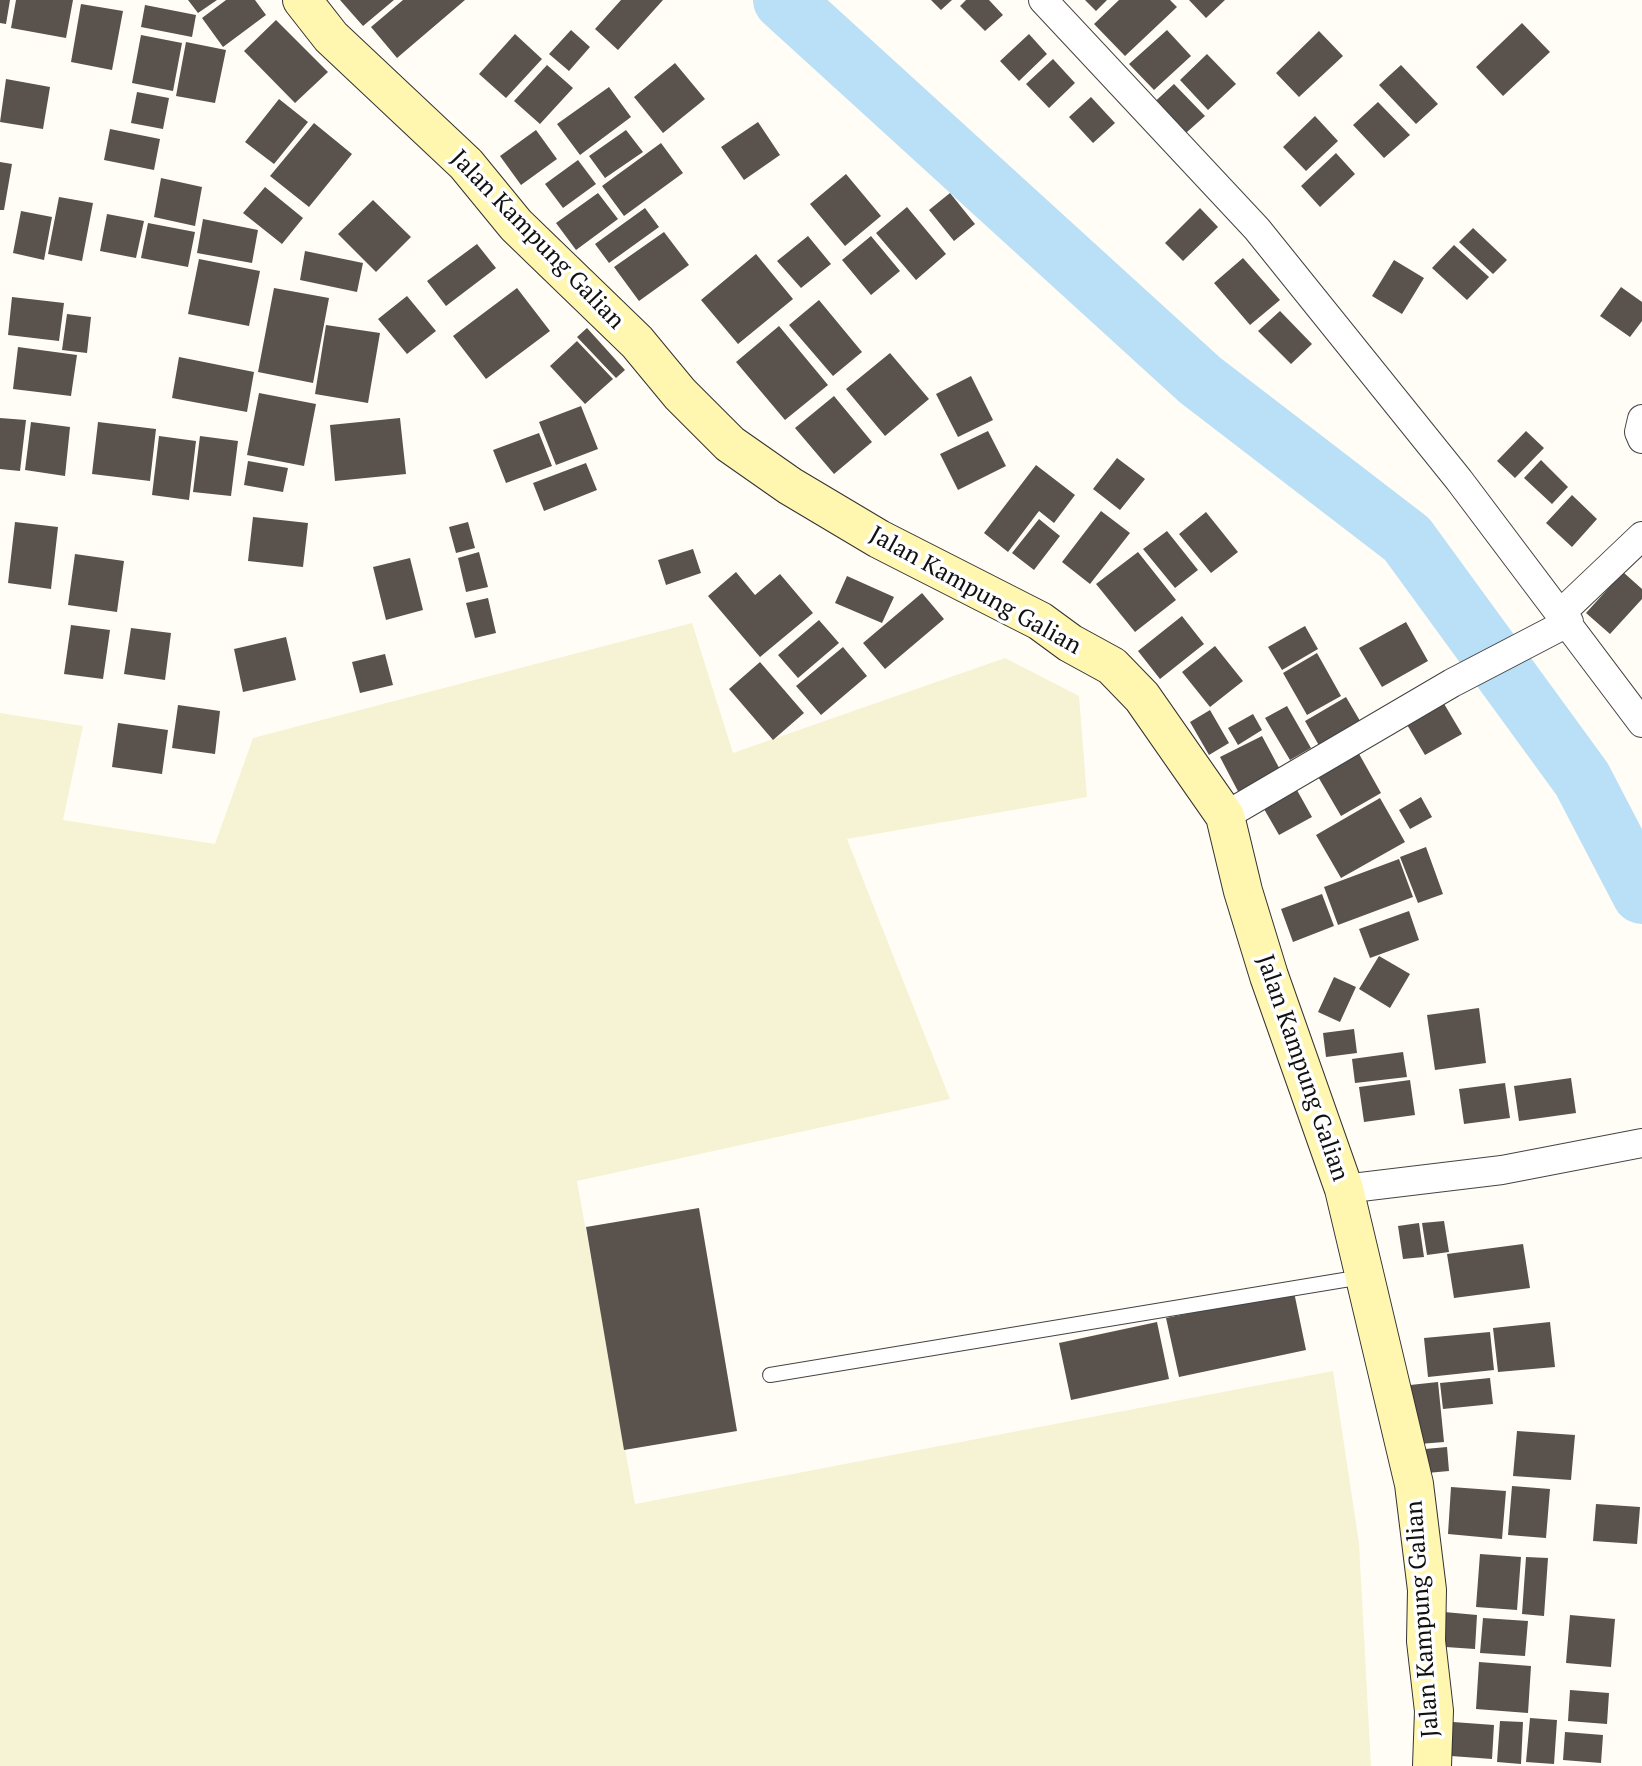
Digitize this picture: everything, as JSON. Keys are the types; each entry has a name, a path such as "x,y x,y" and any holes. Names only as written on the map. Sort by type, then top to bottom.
{"main road":[{"name":"Jalan Kampung Galian","path":"302,0 331,37 466,164 516,225 637,342 680,394 730,444 790,486 878,539 1040,621 1070,643 1112,666 1142,697 1225,816 1243,891 1265,964 1343,1189 1414,1484 1427,1590 1426,1641 1434,1711 1432,1766"}],"street":[{"path":"1043,0 1257,229 1396,399 1561,622 1634,693 1642,723"},
{"path":"1642,419 1639,432 1642,439"},
{"path":"1225,816 1561,622 1642,536"},
{"path":"1343,1189 1502,1170 1642,1143"}],"lane":[{"path":"770,1375 1363,1277"}],"shaded area":[{"path":"692,623 733,753 1005,658 1079,696 1087,797 847,839 950,1099 577,1181 635,1504 1333,1371 1359,1543 1371,1766 0,1766 0,713 83,726 63,820 215,844 253,738"}],"building":[{"path":"0,0 10,0 6,24 0,23"},
{"path":"16,0 73,0 66,38 11,28"},
{"path":"188,0 217,0 198,13"},
{"path":"226,0 255,0 266,15 223,47 202,18"},
{"path":"340,0 394,0 363,26"},
{"path":"403,0 465,0 397,58 371,27"},
{"path":"621,0 663,0 618,50 595,29"},
{"path":"931,0 952,0 941,10"},
{"path":"966,0 989,0 1003,15 985,31 960,6"},
{"path":"1085,0 1107,0 1096,11"},
{"path":"1119,0 1170,0 1177,7 1125,56 1094,24"},
{"path":"1189,0 1225,0 1206,18"},
{"path":"81,4 123,11 112,70 71,62"},
{"path":"145,5 196,15 192,37 141,27"},
{"path":"276,20 328,72 295,103 244,51"},
{"path":"1522,23 1550,52 1503,96 1476,67"},
{"path":"571,30 590,47 569,71 549,54"},
{"path":"1167,30 1191,56 1154,90 1129,64"},
{"path":"1319,31 1343,56 1299,97 1276,73"},
{"path":"515,34 542,59 506,98 479,74"},
{"path":"1029,34 1047,54 1019,81 1000,61"},
{"path":"141,35 182,43 173,91 132,83"},
{"path":"186,42 226,50 215,103 176,96"},
{"path":"1207,54 1236,84 1208,110 1180,80"},
{"path":"1053,59 1075,83 1049,108 1026,84"},
{"path":"675,63 705,99 663,133 634,97"},
{"path":"547,65 573,88 540,124 514,101"},
{"path":"1401,65 1438,104 1416,124 1379,85"},
{"path":"6,79 50,87 43,129 0,122"},
{"path":"1174,84 1205,116 1178,140 1148,108"},
{"path":"609,87 631,117 580,155 557,124"},
{"path":"137,92 169,98 163,129 131,123"},
{"path":"1091,97 1115,123 1093,143 1069,117"},
{"path":"279,99 308,122 274,164 245,142"},
{"path":"1378,102 1410,135 1384,158 1353,125"},
{"path":"1315,116 1338,141 1306,171 1283,147"},
{"path":"758,122 780,155 744,180 721,147"},
{"path":"314,123 352,154 309,207 270,176"},
{"path":"110,129 160,139 154,170 104,160"},
{"path":"536,130 557,159 521,185 500,156"},
{"path":"626,130 643,152 605,178 589,156"},
{"path":"661,143 683,173 624,216 602,186"},
{"path":"1336,153 1355,174 1320,207 1301,186"},
{"path":"578,160 596,184 563,208 545,184"},
{"path":"0,162 12,164 4,210 0,210"},
{"path":"846,174 881,216 845,246 810,204"},
{"path":"161,178 202,187 195,226 154,217"},
{"path":"265,187 303,218 282,244 243,213"},
{"path":"598,193 618,219 576,250 556,223"},
{"path":"950,193 975,224 954,241 929,210"},
{"path":"59,197 93,203 82,261 48,254"},
{"path":"373,200 411,237 376,272 338,234"},
{"path":"907,207 946,254 916,280 876,233"},
{"path":"645,208 659,227 609,263 595,244"},
{"path":"1200,208 1218,227 1183,261 1165,243"},
{"path":"21,211 52,217 44,260 13,253"},
{"path":"107,214 144,221 136,258 100,251"},
{"path":"203,219 258,230 252,263 197,253"},
{"path":"148,223 195,232 188,267 141,258"},
{"path":"1473,228 1507,260 1493,274 1459,242"},
{"path":"664,232 689,265 639,301 614,267"},
{"path":"808,236 831,264 801,288 777,261"},
{"path":"871,236 900,271 871,295 842,260"},
{"path":"477,244 496,268 446,306 427,281"},
{"path":"1454,245 1489,277 1467,300 1432,268"},
{"path":"305,251 363,263 357,292 300,280"},
{"path":"756,254 793,299 738,344 701,300"},
{"path":"1243,258 1280,300 1250,325 1214,283"},
{"path":"199,259 260,271 249,326 188,314"},
{"path":"1394,260 1424,278 1402,314 1372,296"},
{"path":"1621,287 1642,302 1642,321 1630,337 1600,316"},
{"path":"274,288 329,298 313,383 258,372"},
{"path":"517,288 550,331 486,379 453,336"},
{"path":"407,296 436,331 407,354 378,319"},
{"path":"12,297 64,303 59,341 8,335"},
{"path":"819,300 862,352 833,376 789,325"},
{"path":"1280,311 1312,344 1291,364 1258,331"},
{"path":"67,314 91,317 87,353 62,350"},
{"path":"326,325 380,333 368,403 315,394"},
{"path":"779,326 828,385 785,420 736,362"},
{"path":"587,328 625,370 616,378 577,337"},
{"path":"577,341 613,379 585,404 550,366"},
{"path":"18,347 77,355 71,396 13,389"},
{"path":"890,353 929,399 885,436 846,389"},
{"path":"179,357 254,372 247,412 172,398"},
{"path":"971,376 993,420 958,437 936,394"},
{"path":"259,393 316,404 304,466 247,455"},
{"path":"834,396 872,442 834,474 795,428"},
{"path":"581,406 598,449 556,465 539,422"},
{"path":"0,418 26,420 20,471 0,469"},
{"path":"400,418 406,474 335,481 330,425"},
{"path":"31,422 70,427 65,476 25,470"},
{"path":"98,422 156,429 150,481 92,474"},
{"path":"988,431 1006,466 958,490 940,454"},
{"path":"1526,431 1544,448 1515,478 1497,461"},
{"path":"539,433 552,466 506,483 493,450"},
{"path":"159,436 196,441 189,500 152,495"},
{"path":"200,436 238,441 231,496 193,492"},
{"path":"1117,458 1145,479 1120,510 1093,489"},
{"path":"1541,460 1568,487 1552,504 1524,478"},
{"path":"248,461 288,468 283,492 244,485"},
{"path":"586,463 597,490 544,511 533,483"},
{"path":"1036,465 1075,495 1054,523 1039,511 1008,552 984,533"},
{"path":"1572,495 1597,519 1572,547 1546,523"},
{"path":"1101,511 1130,533 1090,584 1062,562"},
{"path":"1206,512 1238,552 1211,573 1179,534"},
{"path":"253,517 308,523 303,567 248,561"},
{"path":"1039,519 1060,536 1034,570 1012,553"},
{"path":"15,522 58,527 51,589 8,583"},
{"path":"468,522 475,548 456,553 449,527"},
{"path":"1167,531 1198,570 1175,588 1143,549"},
{"path":"693,549 701,573 666,585 658,560"},
{"path":"479,552 488,587 466,592 458,558"},
{"path":"1138,552 1176,600 1135,632 1096,584"},
{"path":"75,554 124,561 117,612 68,605"},
{"path":"410,558 423,610 386,620 373,567"},
{"path":"736,572 755,595 780,574 813,613 760,657 708,596"},
{"path":"1623,572 1642,589 1642,599 1610,634 1586,613"},
{"path":"847,576 894,597 882,623 835,603"},
{"path":"922,593 944,619 885,669 863,643"},
{"path":"488,598 496,633 475,638 466,603"},
{"path":"1182,616 1204,644 1160,679 1138,651"},
{"path":"819,620 839,643 798,678 778,655"},
{"path":"1406,622 1428,661 1382,687 1359,648"},
{"path":"71,625 110,630 103,679 64,674"},
{"path":"1305,626 1318,649 1282,670 1268,647"},
{"path":"131,628 171,633 165,680 124,674"},
{"path":"286,637 296,680 243,692 234,649"},
{"path":"1215,646 1243,681 1210,707 1182,672"},
{"path":"843,647 867,676 821,715 796,686"},
{"path":"1317,653 1341,696 1307,715 1283,673"},
{"path":"385,654 393,685 360,693 352,662"},
{"path":"760,662 804,713 773,740 729,689"},
{"path":"1346,697 1363,726 1321,749 1305,721"},
{"path":"1440,697 1462,734 1425,755 1403,718"},
{"path":"178,705 220,711 215,754 172,748"},
{"path":"1287,706 1311,748 1290,760 1265,718"},
{"path":"1210,710 1229,743 1209,755 1190,722"},
{"path":"1253,714 1262,730 1238,745 1228,728"},
{"path":"118,723 168,730 162,774 112,767"},
{"path":"1262,736 1284,777 1242,799 1220,757"},
{"path":"1358,752 1381,793 1341,816 1317,775"},
{"path":"1293,783 1312,817 1279,835 1260,802"},
{"path":"1421,797 1432,817 1410,829 1399,810"},
{"path":"1380,798 1405,842 1341,878 1316,835"},
{"path":"1426,847 1443,894 1418,903 1400,857"},
{"path":"1399,859 1413,897 1338,925 1324,887"},
{"path":"1322,894 1334,926 1293,942 1281,909"},
{"path":"1409,911 1419,940 1370,958 1359,929"},
{"path":"1379,956 1410,974 1390,1008 1359,989"},
{"path":"1334,977 1356,987 1340,1022 1318,1012"},
{"path":"1479,1008 1486,1063 1435,1070 1427,1015"},
{"path":"1354,1029 1357,1053 1326,1057 1323,1033"},
{"path":"1403,1052 1407,1077 1355,1083 1352,1059"},
{"path":"1571,1078 1576,1113 1519,1121 1514,1086"},
{"path":"1410,1080 1415,1115 1364,1122 1359,1087"},
{"path":"1505,1083 1510,1118 1464,1124 1459,1089"},
{"path":"699,1208 737,1431 624,1450 586,1227"},
{"path":"1444,1221 1449,1252 1427,1255 1422,1223"},
{"path":"1419,1223 1424,1257 1403,1259 1398,1226"},
{"path":"1523,1244 1530,1288 1454,1298 1447,1254"},
{"path":"1294,1292 1306,1350 1179,1377 1166,1318"},
{"path":"1157,1322 1169,1379 1071,1400 1059,1343"},
{"path":"1550,1322 1555,1367 1498,1372 1493,1328"},
{"path":"1490,1332 1494,1370 1428,1377 1424,1338"},
{"path":"1490,1378 1493,1404 1443,1409 1440,1383"},
{"path":"1438,1382 1444,1442 1407,1445 1401,1386"},
{"path":"1517,1431 1575,1435 1571,1480 1513,1476"},
{"path":"1447,1447 1449,1471 1416,1474 1414,1450"},
{"path":"1512,1486 1550,1489 1546,1538 1508,1535"},
{"path":"1451,1487 1506,1491 1502,1539 1448,1534"},
{"path":"1596,1504 1640,1507 1637,1544 1593,1541"},
{"path":"1480,1554 1521,1557 1517,1610 1476,1607"},
{"path":"1526,1557 1548,1558 1544,1616 1522,1614"},
{"path":"1433,1611 1477,1615 1475,1649 1431,1646"},
{"path":"1570,1615 1615,1619 1611,1667 1566,1663"},
{"path":"1483,1618 1528,1621 1525,1656 1480,1653"},
{"path":"1479,1662 1531,1666 1528,1713 1476,1709"},
{"path":"1570,1690 1609,1693 1607,1724 1568,1721"},
{"path":"1530,1718 1557,1720 1554,1764 1526,1762"},
{"path":"1500,1721 1523,1722 1521,1764 1497,1762"},
{"path":"1453,1722 1494,1725 1492,1759 1451,1756"},
{"path":"1565,1732 1603,1735 1601,1763 1563,1760"}],"waterway":[{"path":"783,0 1200,380 1407,539 1582,779 1642,894"}]}
